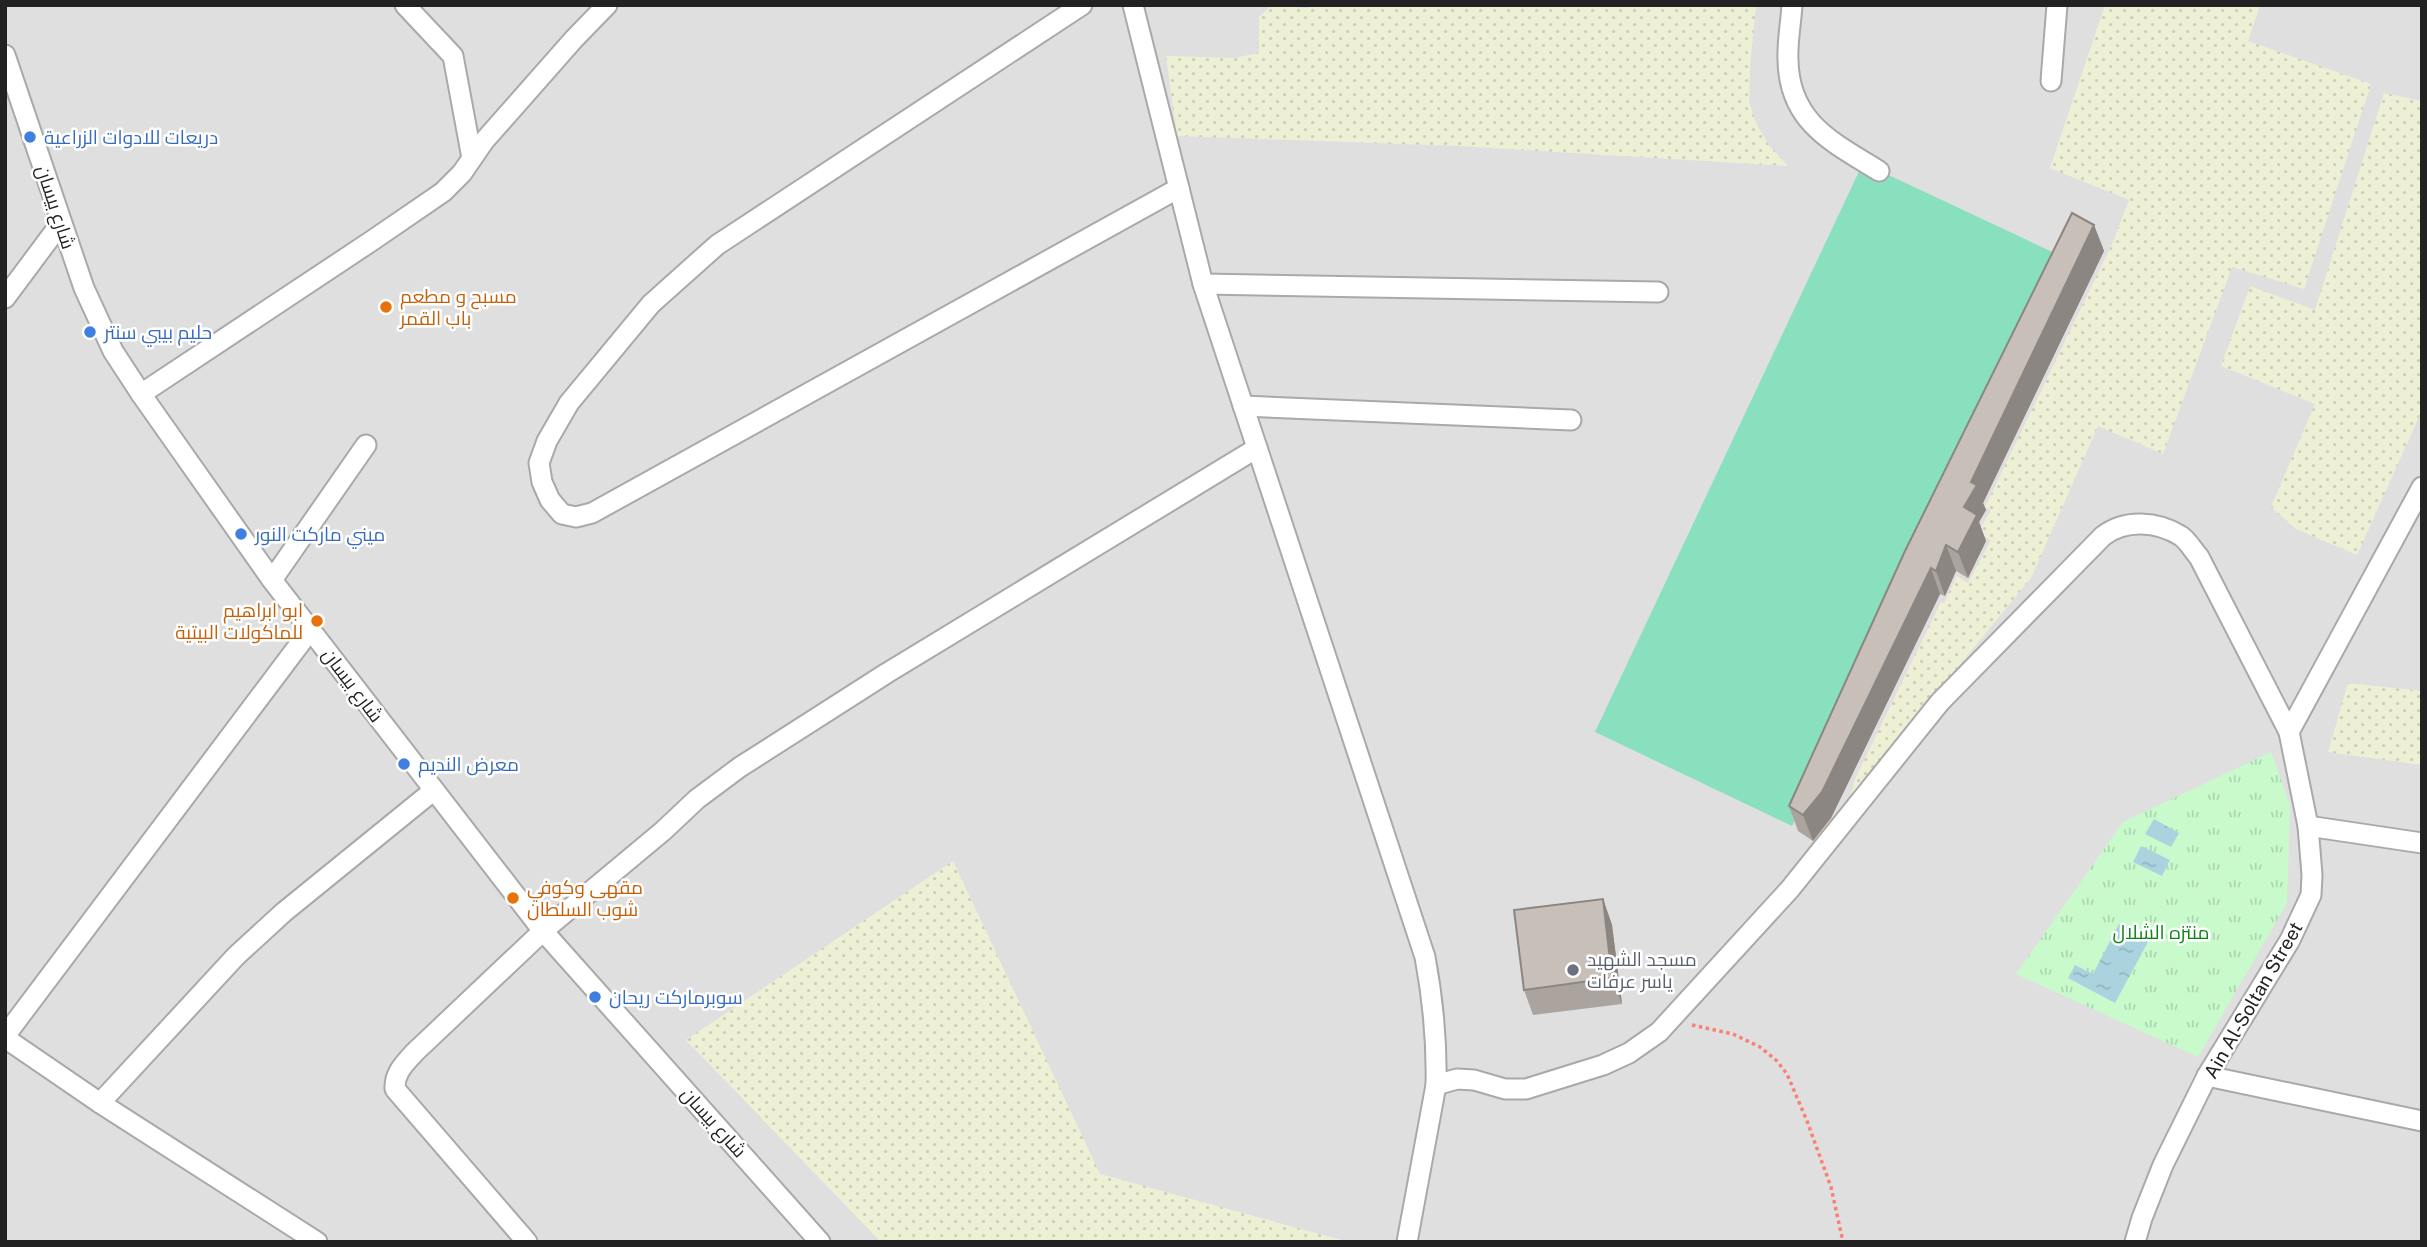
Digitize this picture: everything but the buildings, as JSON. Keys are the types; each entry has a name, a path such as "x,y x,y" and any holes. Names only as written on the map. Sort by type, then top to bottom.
{"street":[{"path":"405,5 453,56 472,158"},
{"path":"141,394 443,192 574,39 607,5"},
{"path":"1082,5 717,245 652,304 592,373 554,425 539,463 542,482 550,500 562,514 576,517 592,513 1179,188"},
{"path":"1133,5 1203,284 1426,957 1434,1008 1436,1085 1407,1242"},
{"path":"1792,5 1787,60 1793,96 1808,119 1825,137 1879,171"},
{"path":"2051,81 2057,5"},
{"name":"شارع بيسان","path":"5,55 84,288 113,351 141,394 272,580 543,931 820,1242"},
{"path":"5,298 61,223"},
{"path":"1203,284 1658,292"},
{"path":"1243,406 1571,420"},
{"path":"272,580 366,445"},
{"path":"527,1242 395,1089 395,1080 401,1068 415,1052 543,931 663,831 697,799 740,767 887,673 1257,448"},
{"path":"2289,732 2422,487"},
{"name":"Ain Al-Soltan Street","path":"1436,1085 1457,1079 1475,1080 1505,1089 1526,1089 1603,1065 1629,1053 1659,1032 1790,889 1889,762 1940,702 2094,545 2113,528 2136,523 2166,529 2183,538 2199,557 2289,732 2308,826 2312,875 2311,895 2290,940 2207,1076 2163,1165 2135,1242"},
{"path":"311,629 6,1037 100,1103 317,1242"},
{"path":"100,1103 236,956 284,912 433,791"},
{"path":"2308,826 2422,843"},
{"path":"2207,1076 2422,1121"}],"path":[{"path":"1670,1020 1733,1034 1760,1047 1777,1061 1787,1074 1807,1121 1831,1187 1843,1242"}],"shaded area":[{"path":"5,5 2422,5 2422,1242 5,1242"}],"green space":[{"path":"1272,5 1307,8 1308,5 1756,5 1749,101 1756,123 1768,144 1788,166 1460,146 1177,136 1166,56 1234,58 1259,53 1259,17"},
{"path":"2105,5 2260,5 2248,41 2371,84 2304,289 2232,267 2163,454 2098,426 2031,578 1850,798 1855,779 1941,602 1944,603 1957,576 1968,583 1991,540 1978,533 1991,510 1985,507 2113,242 2129,200 2050,168"},
{"path":"2384,93 2422,101 2422,410 2357,555 2296,529 2271,507 2315,404 2221,366 2250,286 2315,310"},
{"path":"1863,163 2061,256 1792,826 1595,732"},
{"path":"2348,683 2422,691 2422,765 2328,752"},
{"name":"منتزه الشلال","path":"2271,752 2290,806 2287,903 2198,1057 2016,974 2123,822"},
{"path":"953,861 1100,1174 1349,1242 881,1242 686,1040"}],"water":[{"path":"2154,819 2179,833 2171,847 2145,834"},
{"path":"2141,846 2170,860 2162,876 2133,862"},
{"path":"2119,924 2149,940 2115,1003 2068,978 2075,965 2093,974"}],"place":[{"name":"دريعات للادوات الزراعية","path":"30,137"},
{"name":"مسبح و مطعم باب القمر","path":"386,307"},
{"name":"حليم بيبي سنتر","path":"90,332"},
{"name":"ميني ماركت النور","path":"241,534"},
{"name":"ابو ابراهيم للماكولات البيتية","path":"317,621"},
{"name":"معرض النديم","path":"404,764"},
{"name":"مقهى وكوفي شوب السلطان","path":"513,898"},
{"name":"مسجد الشهيد ياسر عرفات","path":"1573,970"},
{"name":"سوبرماركت ريحان","path":"595,997"}]}
